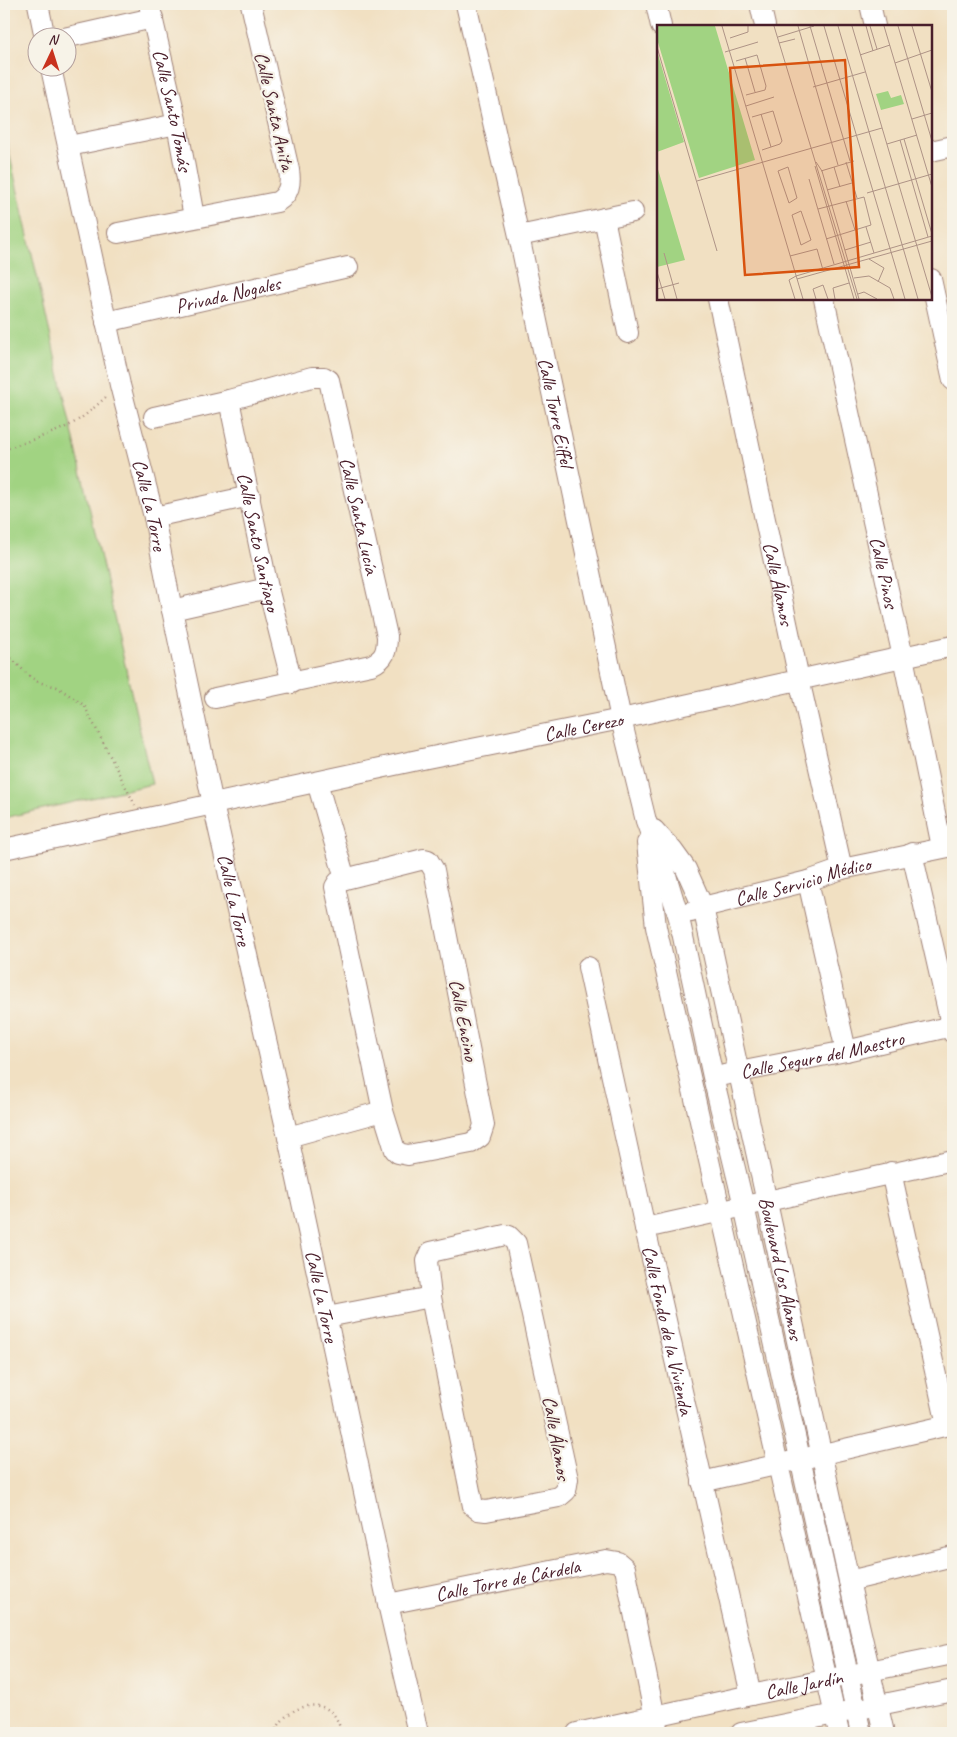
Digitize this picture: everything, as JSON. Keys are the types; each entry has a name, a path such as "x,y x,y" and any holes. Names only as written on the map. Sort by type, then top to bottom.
{"street":[{"path":"38,4 43,28"},
{"name":"Calle Santa Anita","path":"118,233 277,202 286,196 289,187 289,170 251,4"},
{"name":"Calle Torre Eiffel","path":"466,4 519,236 621,719 646,821"},
{"path":"656,4 661,25"},
{"path":"760,4 765,25"},
{"path":"870,4 875,25"},
{"path":"78,34 151,11"},
{"name":"Calle Santo Tomás","path":"151,11 177,124 194,217"},
{"name":"Calle La Torre","path":"53,78 120,385 154,517 213,804 418,1733"},
{"path":"69,146 177,124"},
{"path":"932,151 953,146"},
{"path":"519,236 633,212"},
{"path":"604,218 628,333"},
{"name":"Privada Nogales","path":"106,322 348,267"},
{"path":"932,284 953,380"},
{"name":"Calle Álamos","path":"718,300 798,679 842,870"},
{"name":"Calle Pinos","path":"824,300 903,657 948,846"},
{"name":"Calle Santa Lucía","path":"154,417 229,400 312,377 324,377 329,380 387,636 387,647 383,658 371,665 215,698"},
{"name":"Calle Santo Santiago","path":"229,400 268,588 292,683"},
{"path":"154,517 250,496"},
{"path":"172,610 268,588"},
{"name":"Calle Cerezo","path":"4,849 427,758 621,719 953,646"},
{"path":"317,782 345,879"},
{"path":"646,821 656,927 837,1724"},
{"name":"Boulevard Los Álamos","path":"646,821 673,851 686,869 703,908 849,1581 884,1733"},
{"name":"Boulevard Los Álamos","path":"646,821 665,872 679,918 861,1733"},
{"name":"Calle Servicio Médico","path":"656,927 703,908 808,881 842,870 948,846"},
{"path":"912,853 952,1030"},
{"name":"Calle Encino","path":"424,859 428,860 431,864 436,880 484,1125 480,1137 471,1143 403,1155 395,1150 383,1111 336,889 337,883 345,879 424,859"},
{"path":"808,881 846,1051"},
{"name":"Calle Fondo de la Vivienda","path":"588,967 751,1695"},
{"name":"Calle Seguro del Maestro","path":"692,1082 952,1030"},
{"path":"288,1137 383,1111"},
{"path":"645,1228 891,1172 953,1160"},
{"path":"702,1482 950,1425 891,1172"},
{"name":"Calle Álamos","path":"505,1235 514,1239 568,1475 566,1491 559,1497 486,1511 478,1510 472,1506 431,1297 427,1261 431,1252 505,1235"},
{"path":"327,1317 431,1297"},
{"path":"849,1581 953,1556"},
{"name":"Calle Torre de Cárdela","path":"388,1604 606,1560 618,1562 625,1568 657,1725"},
{"name":"Calle Jardín","path":"577,1733 657,1725 751,1695 953,1654"},
{"name":"Calle Jardín","path":"741,1733 837,1724 856,1711 953,1690"}],"path":[{"path":"4,450 24,441 64,428 81,419 120,385"},
{"path":"4,651 28,675 38,682 58,688 84,705 143,819"},
{"path":"273,1733 288,1715 300,1708 315,1705 326,1708 335,1716 342,1733"}],"green space":[{"path":"4,130 152,784 4,818"}]}
